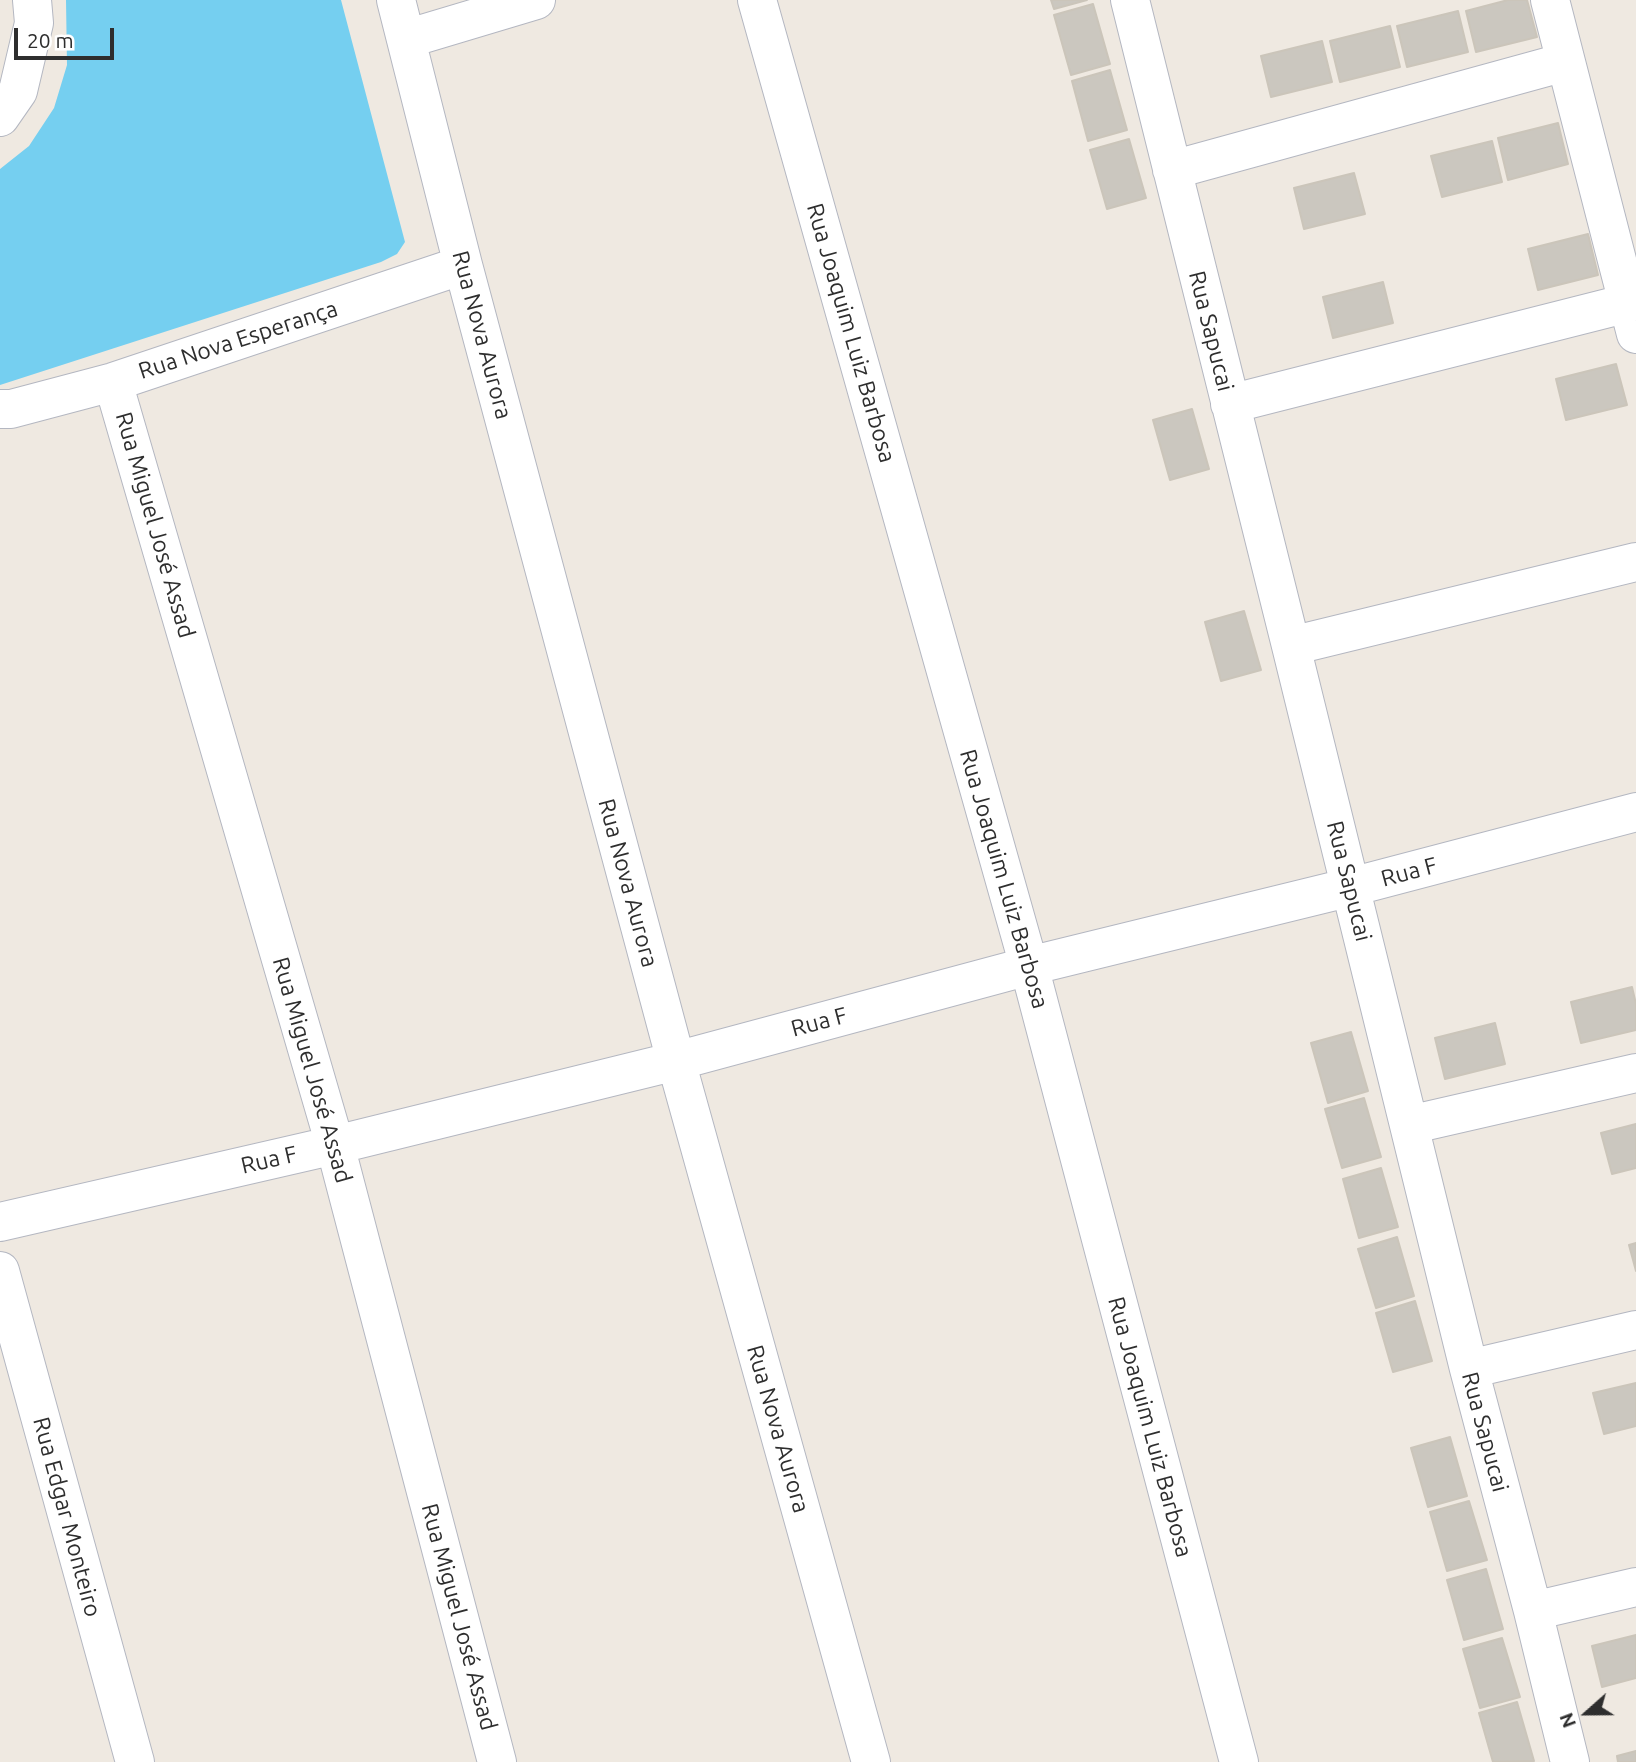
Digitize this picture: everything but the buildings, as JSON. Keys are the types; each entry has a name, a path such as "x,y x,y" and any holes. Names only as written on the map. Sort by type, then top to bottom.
{"street":[{"path":"0,117 18,91 34,23 32,0"},
{"name":"Rua Nova Aurora","path":"396,0 463,265 676,1061 871,1762"},
{"path":"406,39 536,0"},
{"name":"Rua Joaquim Luiz Barbosa","path":"757,0 1029,966 1239,1762"},
{"name":"Rua Sapucai","path":"1130,0 1469,1369 1570,1762"},
{"path":"1230,404 1632,318 1550,0"},
{"path":"1171,170 1565,62"},
{"name":"Rua Nova Esperança","path":"5,409 113,382 463,265"},
{"name":"Rua Miguel José Assad","path":"113,382 335,1145 497,1762"},
{"path":"1292,646 1636,562"},
{"name":"Rua F","path":"0,1222 335,1145 676,1061 1029,966 1351,887 1636,812"},
{"path":"1409,1125 1636,1073"},
{"name":"Rua Edgar Monteiro","path":"0,1271 13,1370 135,1762"},
{"path":"1469,1369 1636,1330"},
{"path":"1533,1611 1636,1587"}],"water":[{"path":"66,0 341,0 405,242 397,254 381,262 0,385 0,169 29,146 54,108 67,65"}]}
